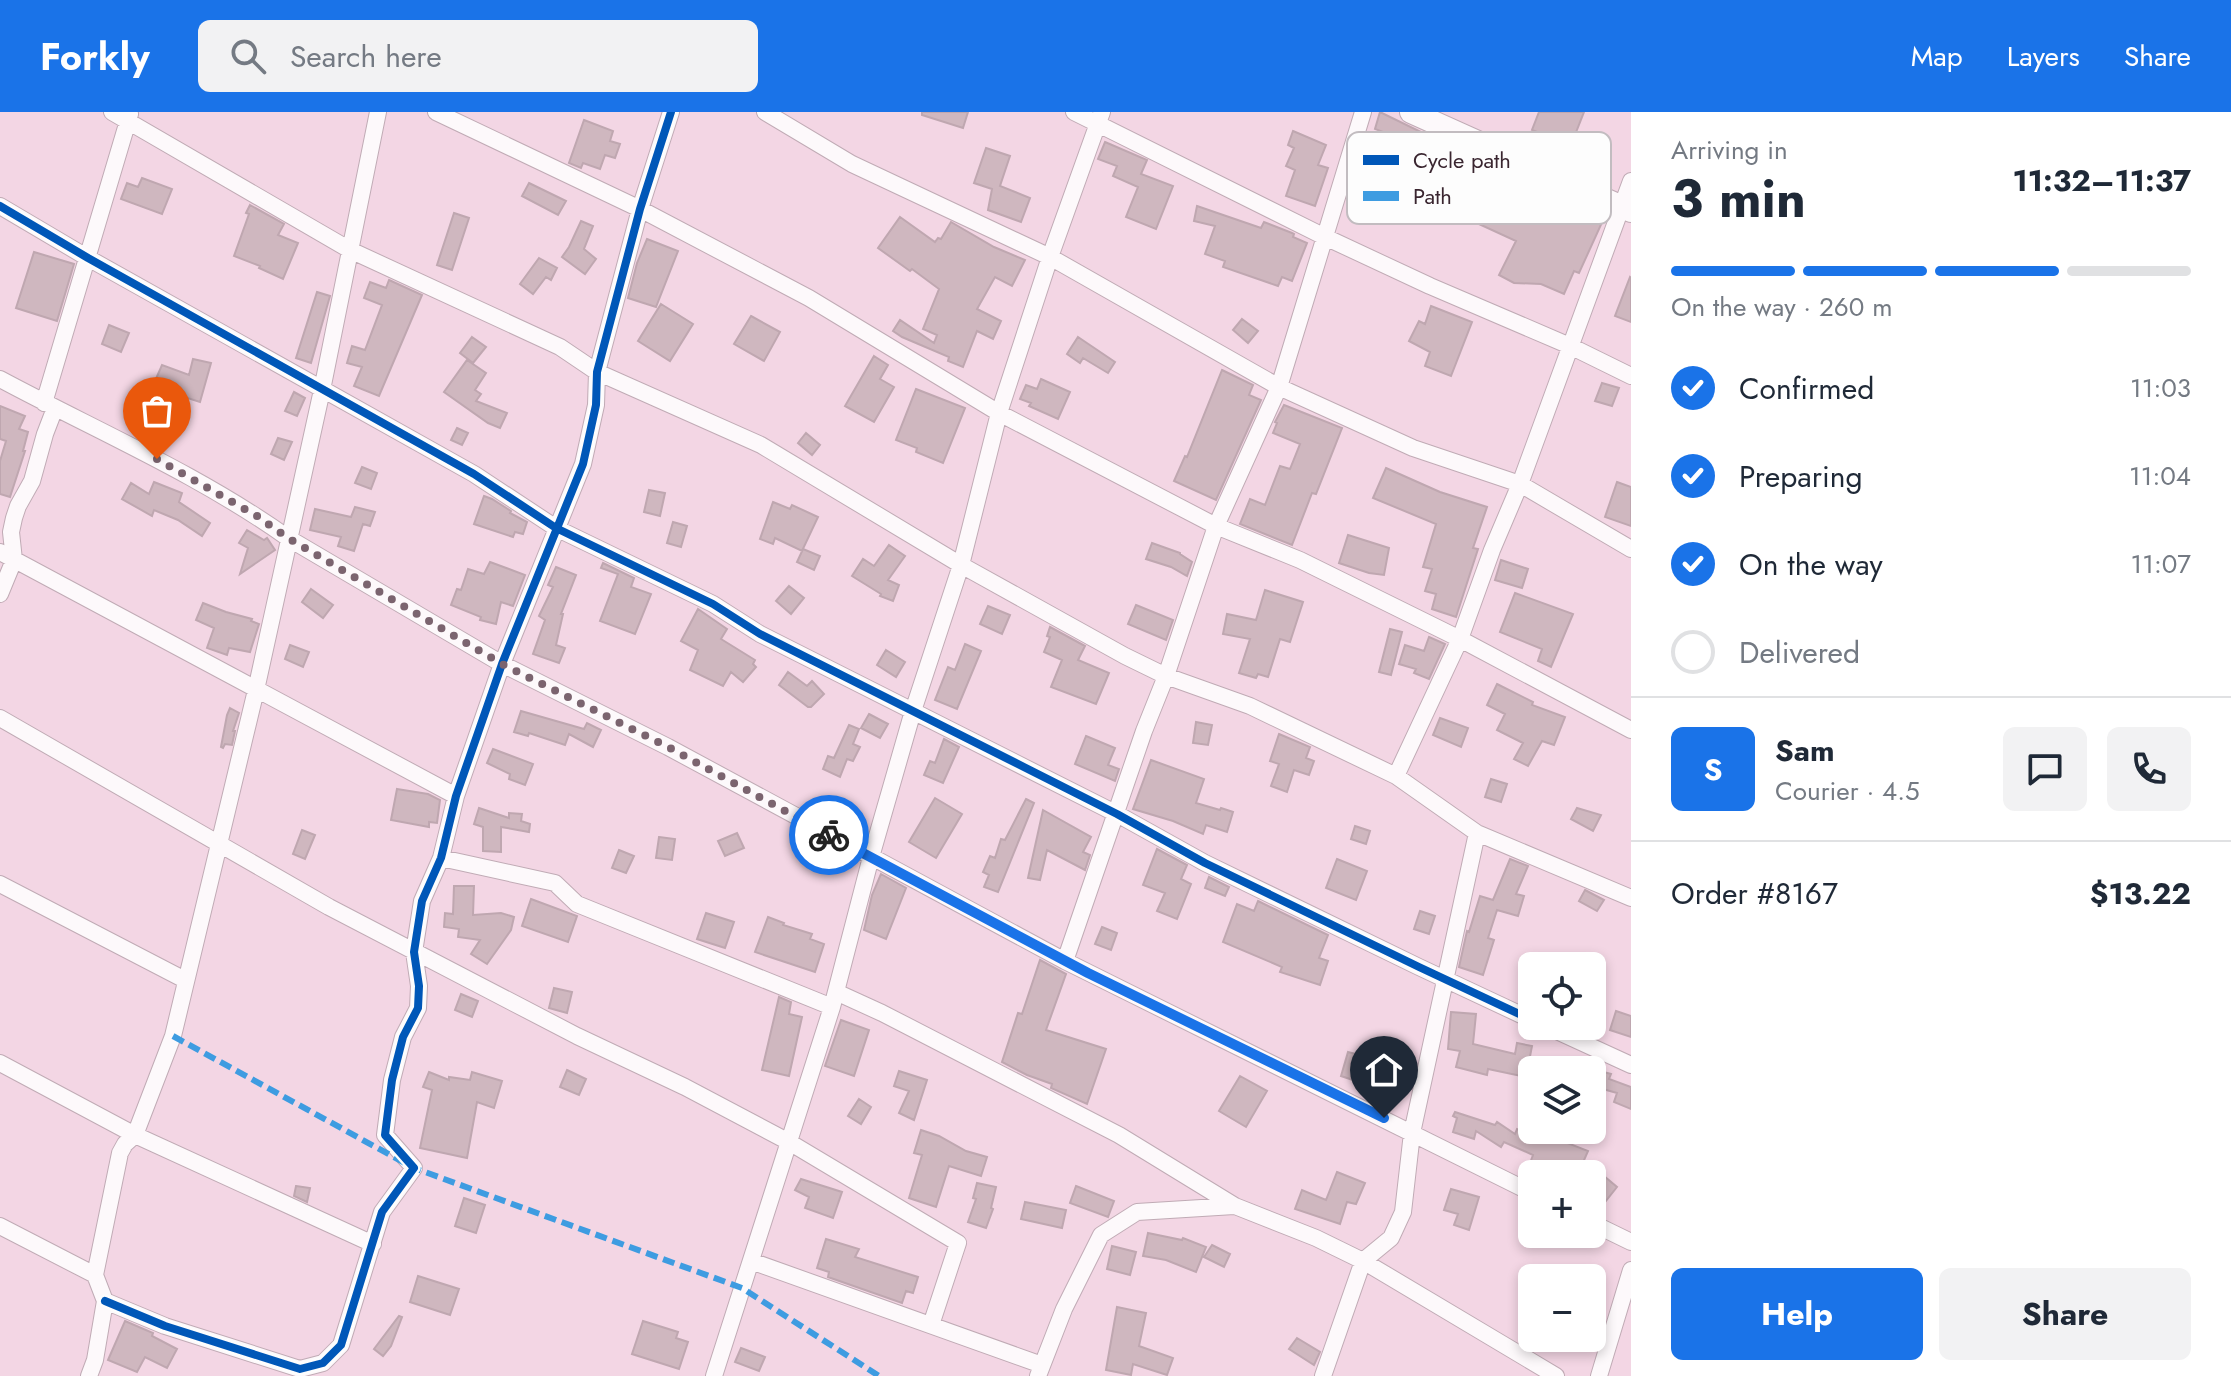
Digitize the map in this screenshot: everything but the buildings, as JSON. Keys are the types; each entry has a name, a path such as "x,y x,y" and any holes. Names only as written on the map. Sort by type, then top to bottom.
{"street":[{"path":"112,112 129,116 350,250 560,347 597,372 761,445 961,565 1166,676 1250,706 1396,776 1477,833 1631,898"},
{"path":"89,1376 95,1360 105,1301 95,1275 120,1153 135,1135 173,1036 256,690 322,390 378,112"},
{"path":"436,112 640,209 809,298 999,413 1216,526 1300,560 1460,639 1631,730"},
{"path":"105,1301 165,1326 300,1369 323,1363 341,1345 382,1212 414,1168 385,1135 392,1080 403,1037 418,1008 419,986 414,952 422,901 441,858 456,796 502,664 583,464 596,405 597,372 640,209 671,112"},
{"path":"765,112 852,164 1050,257 1279,387 1413,448 1520,484 1631,549"},
{"path":"1074,112 1099,118 1325,237 1631,376"},
{"path":"1357,132 1363,112"},
{"path":"1411,112 1456,132"},
{"path":"0,594 14,518 32,481 88,258 129,116"},
{"path":"714,1376 834,1000 913,711 961,565 999,413 1099,118"},
{"path":"1065,961 1216,526 1279,387 1347,165"},
{"path":"1396,776 1460,639 1570,346 1626,208 1631,181"},
{"path":"0,206 474,474 556,528 713,604 760,634 1117,814 1205,863 1518,1013"},
{"path":"0,379 175,469 502,664 668,747 1065,961 1518,1186"},
{"path":"7,556 456,796"},
{"path":"0,718 329,907 789,1142 958,1243 931,1325"},
{"path":"1323,1376 1363,1261 1391,1238 1403,1212 1412,1133 1477,833"},
{"path":"441,858 555,883 581,906 834,1000 882,1013 1119,1135 1235,1206 1316,1238 1363,1261 1556,1376"},
{"path":"0,884 185,980"},
{"path":"1577,1040 1631,1065"},
{"path":"0,1063 135,1135 373,1244"},
{"path":"751,1261 931,1325 1040,1370 1064,1309 1101,1235 1137,1212 1235,1206"},
{"path":"0,1226 95,1275"},
{"path":"1606,1230 1631,1242"},
{"path":"1599,1376 1631,1270"}],"marked path":[{"path":"173,1036 414,1168 742,1288 879,1376"}],"cycle path":[{"path":"105,1301 165,1326 300,1369 323,1363 341,1345 382,1212 414,1168 385,1135 392,1080 403,1037 418,1008 419,986 414,952 422,901 441,858 456,796 502,664 583,464 596,405 597,372 640,209 671,112"},
{"path":"0,206 474,474 556,528 713,604 760,634 1117,814 1205,863 1518,1013"}],"way so far":[{"path":"157,459 502,664 668,747 829,835"}],"route":[{"path":"829,835 1088,973 1384,1118"}]}
